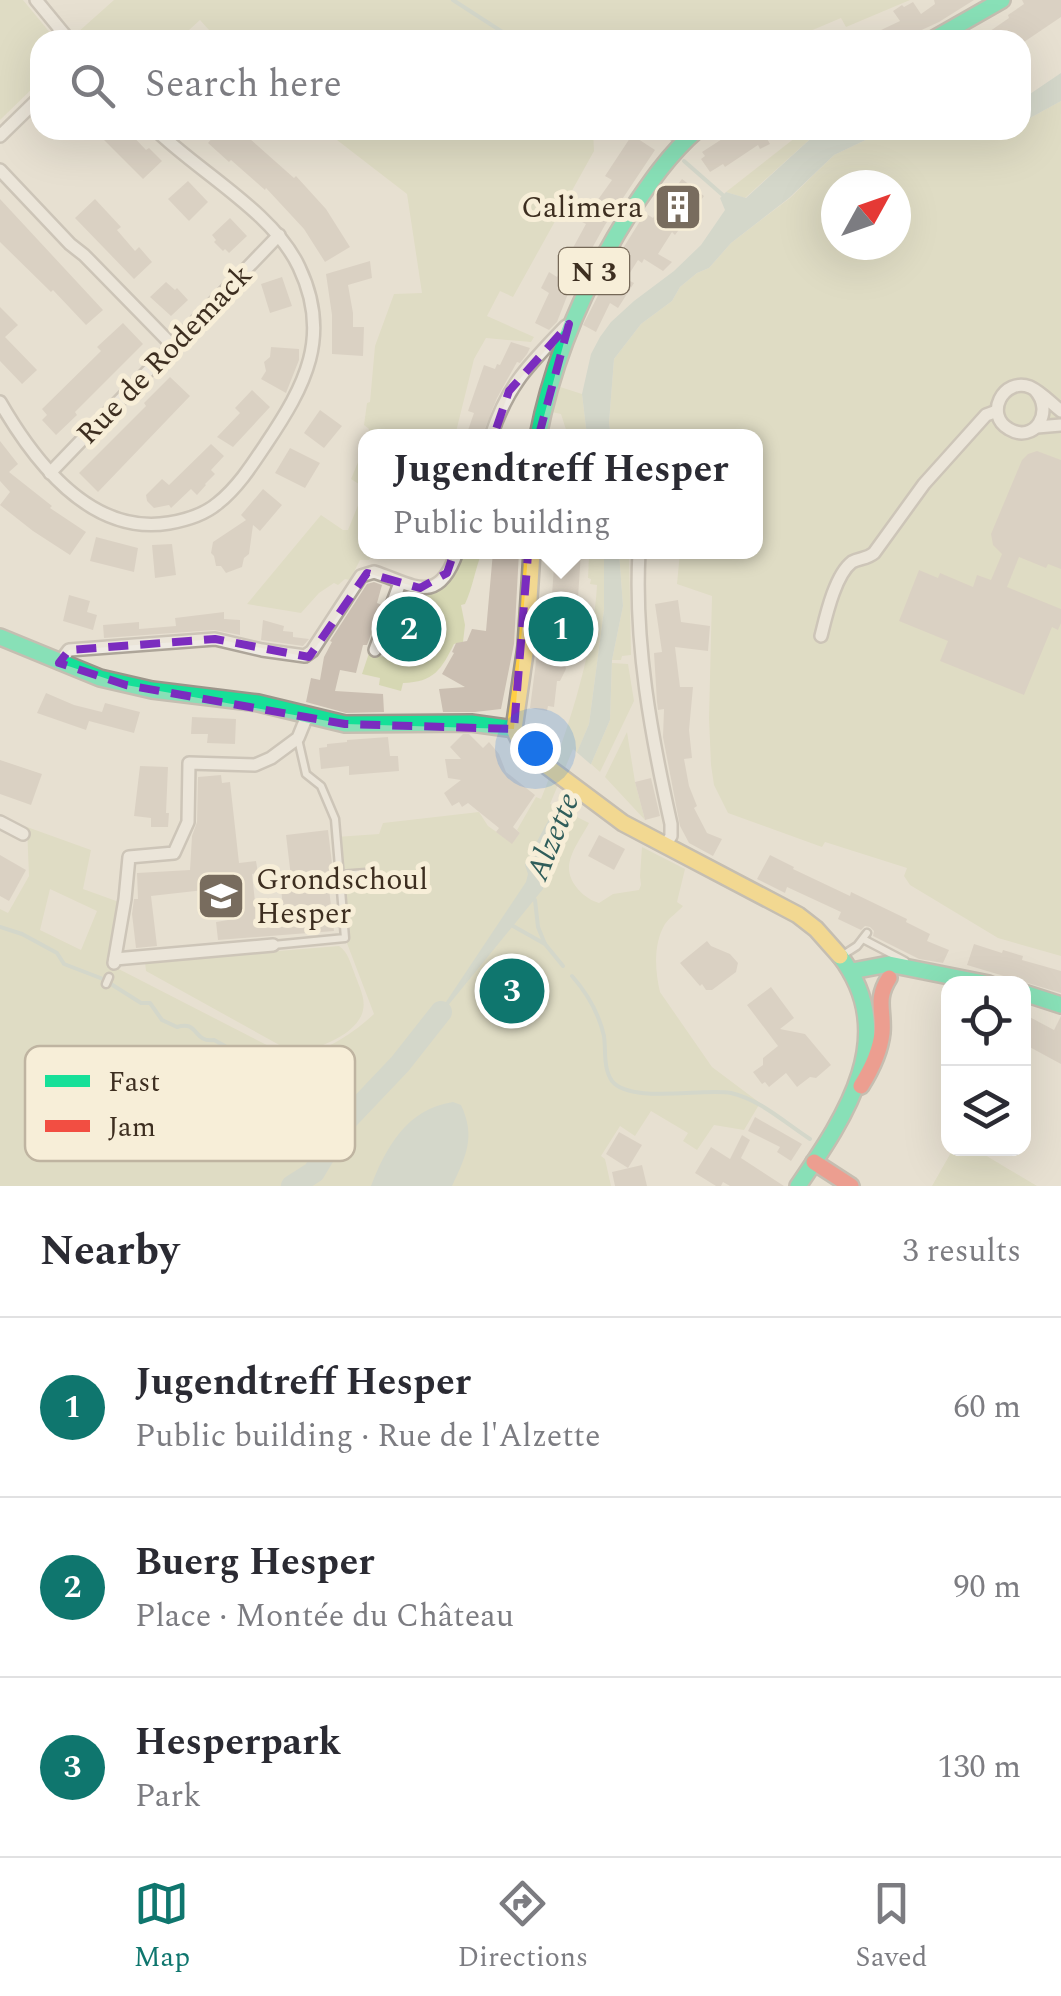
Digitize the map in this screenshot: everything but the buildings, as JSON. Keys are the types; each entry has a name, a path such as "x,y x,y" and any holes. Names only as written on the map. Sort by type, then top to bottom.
{"main road":[{"path":"950,30 1002,0"},
{"name":"N 3","path":"539,429 548,384 569,324 609,245 664,162 686,140"},
{"path":"532,559 526,646 514,729 520,744 623,822 798,915 829,939 860,988 866,1014 863,1068 849,1102"},
{"path":"0,637 59,663 126,685 176,694 258,703 345,724 471,723 514,729"},
{"path":"852,972 888,964 945,976"},
{"path":"860,988 912,970"},
{"path":"798,1186 870,1072 879,1049 882,1024 878,998 889,978"},
{"path":"1031,994 1061,1004"},
{"path":"814,1162 852,1186"}],"street":[{"path":"36,0 61,30"},
{"path":"0,136 30,107"},
{"path":"0,402 17,432 74,496 128,522 156,526 196,516 217,504 235,486 299,392 313,342 309,294 298,265 278,236 168,140"},
{"path":"0,170 173,346"},
{"name":"Rue de Rodemack","path":"50,473 278,236"},
{"path":"493,429 519,376 569,324"},
{"path":"1035,390 1044,404 1042,420 1023,432 1003,424 997,411 1000,396 1013,386 1028,386 1035,390 1061,411"},
{"path":"821,636 833,591 851,564 874,553 924,484 986,414 997,411"},
{"path":"1036,426 1061,426"},
{"path":"59,663 68,650 215,639 305,656 361,576 374,572 409,587 430,586 446,573 453,559"},
{"path":"639,559 639,613 647,700 671,824 665,846"},
{"path":"374,650 400,582"},
{"path":"273,945 114,961 129,857 174,853 188,822 189,763 255,765 298,738 307,716"},
{"path":"0,822 23,834"}],"lane":[{"path":"273,945 345,938 334,819 322,786 306,774 298,738"},
{"path":"340,875 366,872"},
{"path":"842,955 865,936 904,960 912,970"}],"highlighted area":[{"path":"569,324 537,442 514,729 345,724 126,685 59,663 69,650 215,639 309,657 367,573 420,588 447,573 509,391"}],"green space":[{"path":"0,0 23,0 48,30 30,30 30,91 0,120"},
{"path":"114,0 910,0 846,27 841,18 813,30 209,30 200,20 189,30 80,30"},
{"path":"1061,101 1061,956 998,938 910,885 904,876 907,868 825,842 822,847 728,813 714,785 709,718 712,596 677,584 679,559 763,559 763,429 610,429 614,359 641,324 672,301 680,287 709,268 731,243 790,198 834,155 866,140 1031,140 1031,118"},
{"path":"337,140 593,140 594,151 513,297 500,291 487,316 534,337 531,342 486,338 474,359 457,429 369,429 364,425 375,346 394,294 422,293 407,194"},
{"path":"792,140 809,140 745,198 726,192"},
{"path":"557,386 582,394 586,429 566,429 561,414 552,412"},
{"path":"358,462 358,484 351,479"},
{"path":"358,505 358,559 370,559 360,560 350,580 334,583 319,593 301,613 247,604 321,515 348,530"},
{"path":"456,559 480,559 468,598 461,605 463,642 454,644 435,673 403,683 401,691 379,685 380,678 362,674 369,653 415,665 400,654 422,609 420,592 432,590"},
{"path":"589,559 604,559 604,610 589,724 555,806 589,823 571,856 570,874 579,890 599,903 613,894 639,890 642,847 685,869 677,902 683,906 665,924 658,940 656,967 660,992 712,1067 760,1103 744,1130 714,1125 697,1150 683,1141 688,1133 651,1111 635,1136 620,1126 601,1156 611,1186 0,1186 0,909 8,913 29,876 27,827 91,850 83,889 119,902 109,964 269,1046 25,1046 25,1161 355,1161 355,1046 328,1046 374,1014 345,938 336,837 379,834 383,823 479,812 488,826 512,843 536,797 541,799 577,694 595,612 597,585 590,584","holes":["50,889 97,911 81,950 40,930"]},
{"path":"620,559 629,559 631,655 612,660 623,606"},
{"path":"612,663 628,664 634,701 600,772 591,764 610,720"},
{"path":"627,732 635,782 645,820 605,777"},
{"path":"339,946 348,958 364,1005 360,1019 334,1040 319,1046 281,1046 146,971 145,962"},
{"path":"949,1156 987,1156 1037,1186 932,1186"}],"water":[{"path":"1061,73 1061,101 1031,118 1031,93"},
{"path":"809,140 866,140 834,155 789,198 731,243 709,268 680,287 672,301 641,324 614,359 610,429 586,429 582,394 591,354 600,337 634,301 701,245 725,210 720,198 726,192 746,198"},
{"name":"Alzette","path":"604,559 620,559 623,606 612,660 610,720 551,849 543,889 424,1035 526,882 525,865 589,724 604,610"},
{"path":"453,1102 461,1105 468,1137 465,1156 452,1186 371,1186 400,1132 423,1113"}],"pier":[{"path":"573,749 595,768 574,815 550,804"}],"waterway":[{"path":"453,0 500,30"},
{"path":"684,161 725,197"},
{"path":"535,900 538,927 545,944"},
{"path":"513,926 545,944 563,966"},
{"path":"0,927 57,953 64,964 103,979 141,1003 150,1003 162,1020 177,1027 189,1026 202,1038 225,1046"},
{"path":"572,976 596,1012 604,1036 607,1071 621,1088 650,1094 731,1093 763,1106 810,1139"},
{"name":"Alzette","path":"355,1111 400,1064 441,1012"},
{"name":"Alzette","path":"292,1186 314,1172 321,1161"}],"traffic: fast":[{"path":"950,30 1002,0"},
{"path":"540,429 562,349 598,267 629,214 686,140"},
{"path":"0,637 100,678 152,690 258,703 345,724 471,723 514,729"},
{"path":"798,1186 848,1104 866,1046 866,1016 858,986 840,956"},
{"path":"852,971 889,964 949,976"},
{"path":"1031,995 1061,1005"}],"traffic: slow":[{"path":"532,559 526,646 514,729 521,744 623,823 798,915 840,956"}],"traffic: jam":[{"path":"861,1086 879,1047 881,999 889,978"},
{"path":"814,1162 851,1186"}],"place":[{"name":"Calimera","path":"678,207"},
{"name":"Buerg Hesper","path":"409,629"},
{"name":"Jugendtreff Hesper","path":"561,629"},
{"name":"Grondschoul Hesper","path":"221,896"},
{"name":"Hesperpark","path":"512,991"}]}
